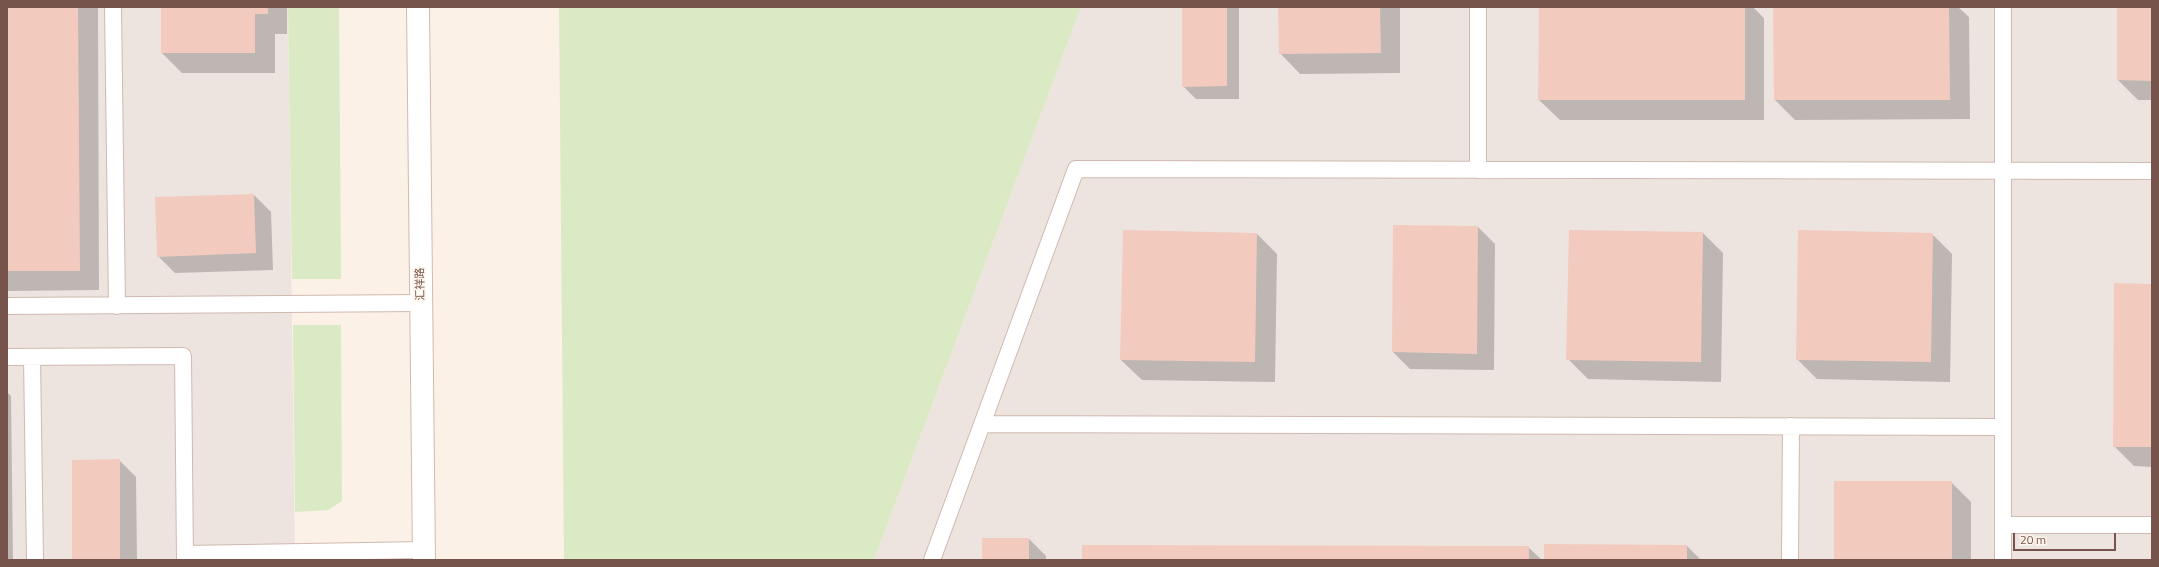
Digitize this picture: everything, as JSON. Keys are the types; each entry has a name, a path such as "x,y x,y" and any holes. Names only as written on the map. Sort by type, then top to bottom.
{"main road":[{"name":"汇祥路","path":"418,7 424,555"}],"lane":[{"path":"113,7 116,306"},
{"path":"1478,7 1478,170"},
{"path":"2003,7 2003,560"},
{"path":"932,560 1076,169 2152,171"},
{"path":"7,306 421,303"},
{"path":"7,357 183,356 185,557 424,555"},
{"path":"32,357 35,560"},
{"path":"982,424 2003,427"},
{"path":"1790,560 1791,426"},
{"path":"2003,525 2152,525"}],"shaded area":[{"path":"7,7 288,7 295,560 7,560"},
{"path":"1081,7 2152,7 2152,560 874,560"}],"green space":[{"path":"288,7 339,7 341,279 292,279"},
{"path":"559,7 1081,7 874,560 564,560"},
{"path":"293,325 341,325 342,501 328,510 295,512"}],"building":[{"path":"7,7 78,7 80,271 7,271"},
{"path":"161,7 268,7 268,14 255,14 255,53 161,53"},
{"path":"1182,7 1227,7 1227,86 1182,87"},
{"path":"1278,7 1380,7 1381,53 1279,54"},
{"path":"1539,7 1745,7 1745,100 1538,100"},
{"path":"1773,7 1949,7 1950,100 1774,100"},
{"path":"2117,7 2152,7 2152,81 2117,80"},
{"path":"254,194 256,253 157,257 155,197"},
{"path":"1393,225 1478,226 1477,354 1392,352"},
{"path":"1123,230 1257,233 1255,362 1120,360"},
{"path":"1569,230 1703,232 1701,362 1566,360"},
{"path":"1798,230 1933,233 1931,362 1796,360"},
{"path":"2114,283 2152,284 2152,447 2113,447"},
{"path":"120,459 120,560 72,560 72,460"},
{"path":"1834,481 1952,481 1952,560 1834,560"},
{"path":"982,538 1029,538 1029,560 982,560"},
{"path":"1544,544 1687,545 1687,560 1544,560"},
{"path":"1082,545 1529,546 1529,560 1082,560"}]}
